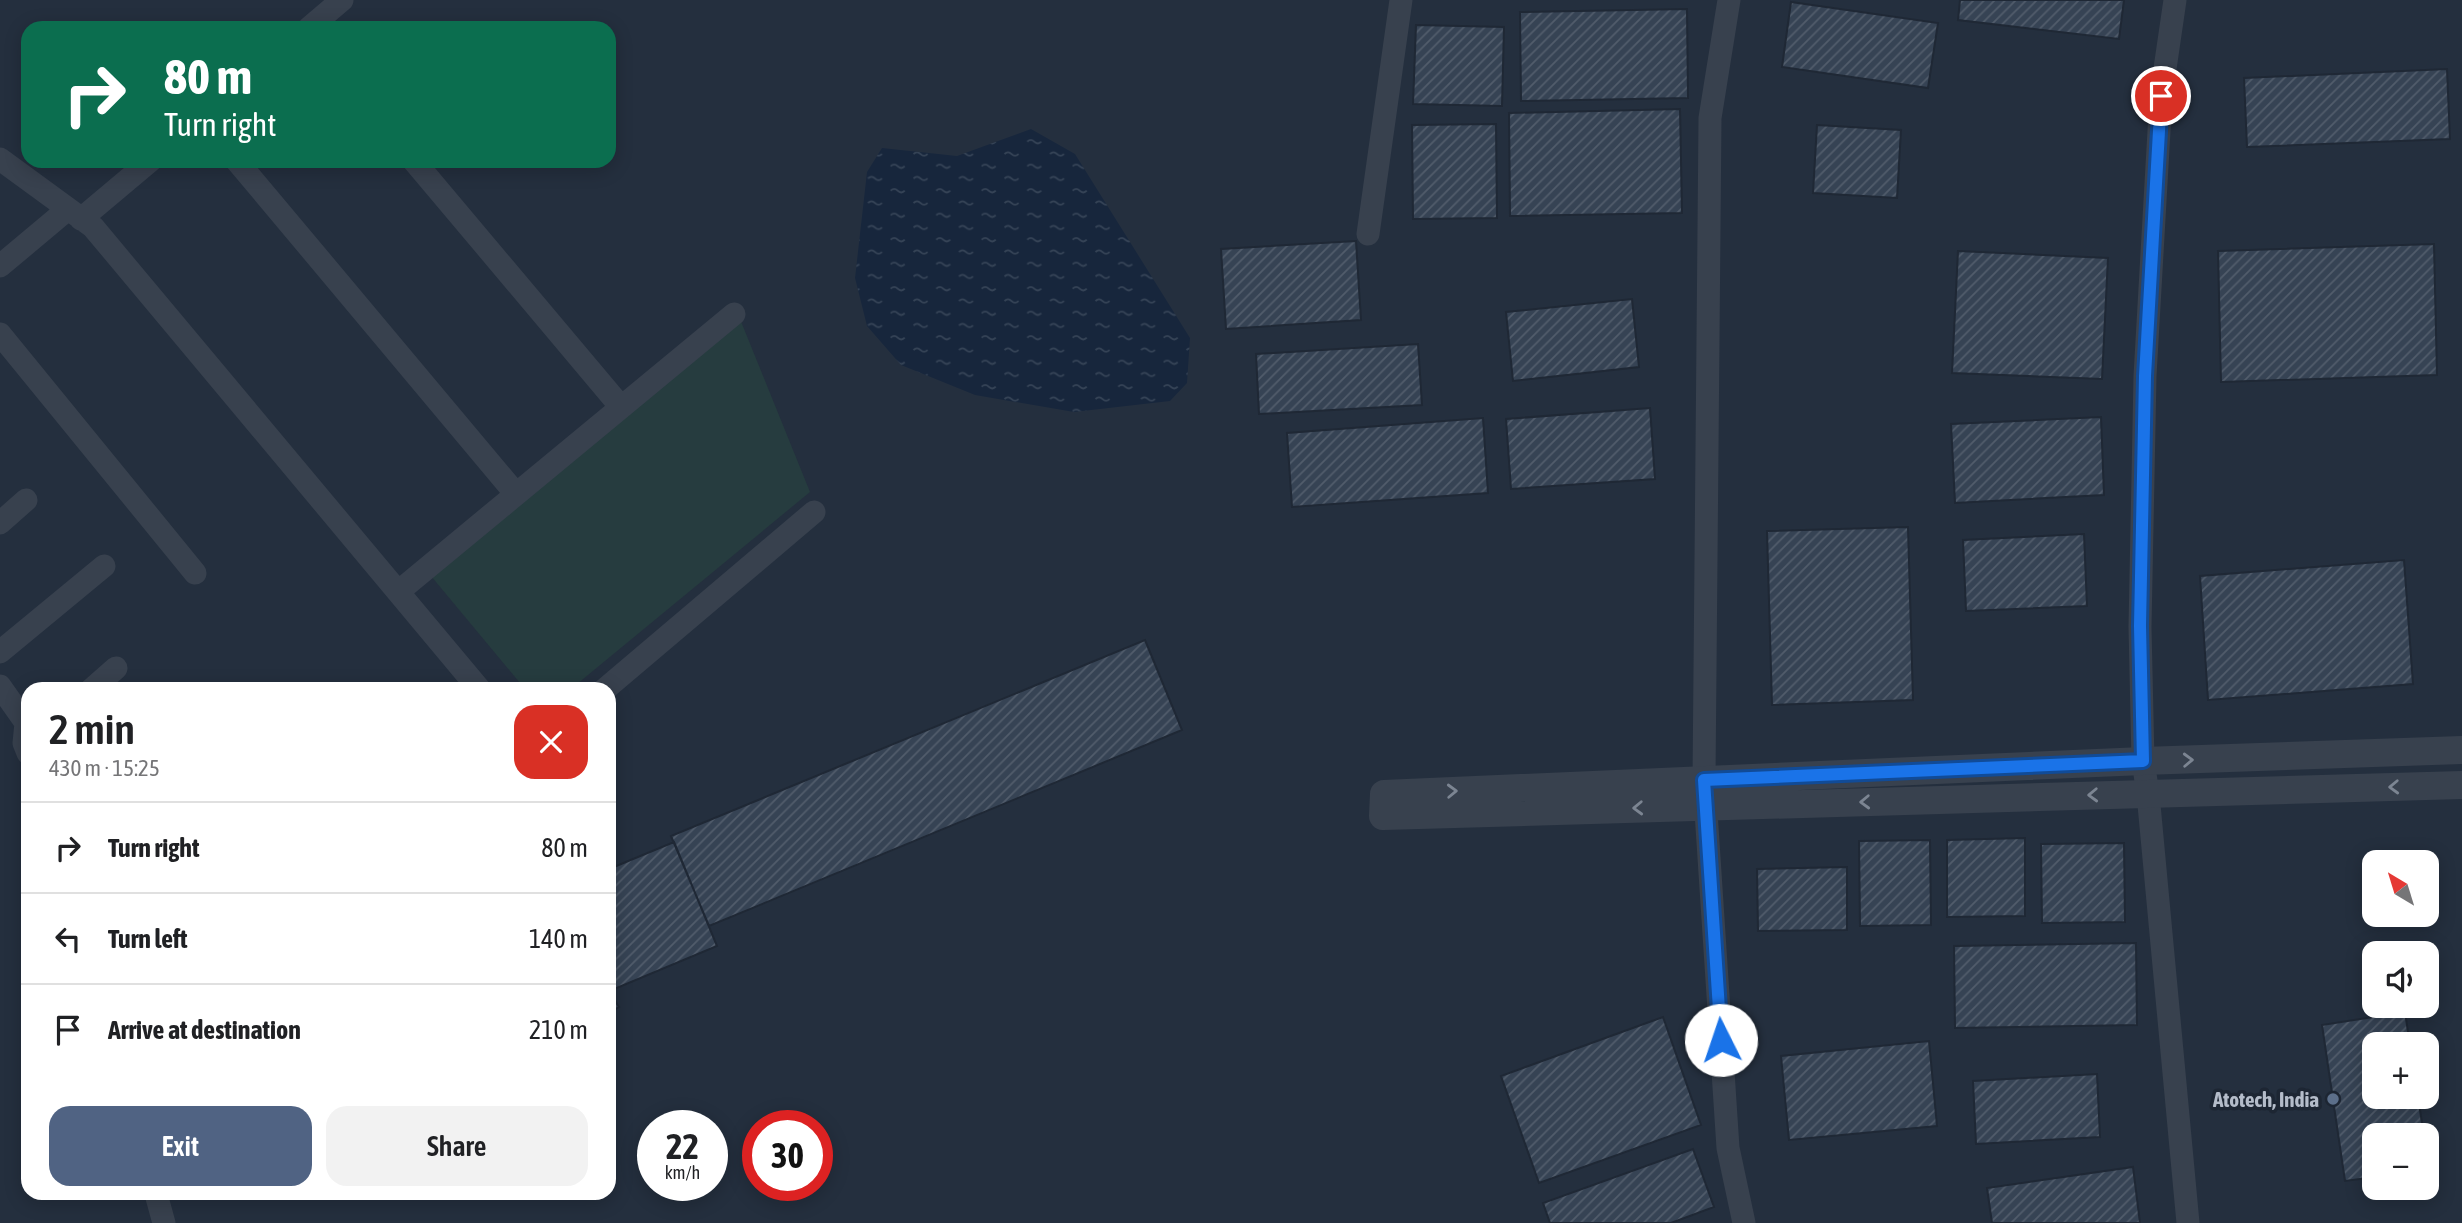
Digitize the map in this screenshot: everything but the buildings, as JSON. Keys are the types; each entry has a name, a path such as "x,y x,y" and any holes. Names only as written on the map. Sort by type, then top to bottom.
{"street":[{"path":"317,21 342,0"},
{"path":"1368,234 1401,0"},
{"path":"1729,0 1710,118 1704,793 1728,1148 1744,1223"},
{"path":"2175,0 2161,96 2145,376 2140,626 2143,761 2188,1223"},
{"path":"0,159 102,238 473,682"},
{"path":"0,266 140,168"},
{"path":"243,168 516,494"},
{"path":"420,168 621,407"},
{"path":"398,592 734,314"},
{"path":"0,334 195,573"},
{"path":"0,523 26,500"},
{"path":"613,682 814,512"},
{"path":"0,652 104,566"},
{"path":"100,682 116,668"},
{"path":"0,687 21,716"},
{"path":"1383,805 1704,793 2143,761 2462,750"},
{"path":"1704,793 2148,794 2462,785"},
{"path":"158,1200 164,1223"}],"green space":[{"path":"740,319 810,492 579,682 519,682 431,576"}],"water":[{"path":"1031,129 1075,154 1190,338 1187,383 1170,401 1074,412 975,395 901,365 867,326 855,278 867,172 882,148 957,156"}],"place":[{"name":"Atotech, India","path":"2333,1099"}],"route":[{"path":"1721,1040 1704,780 2143,761 2140,626 2145,376 2161,96"}]}
